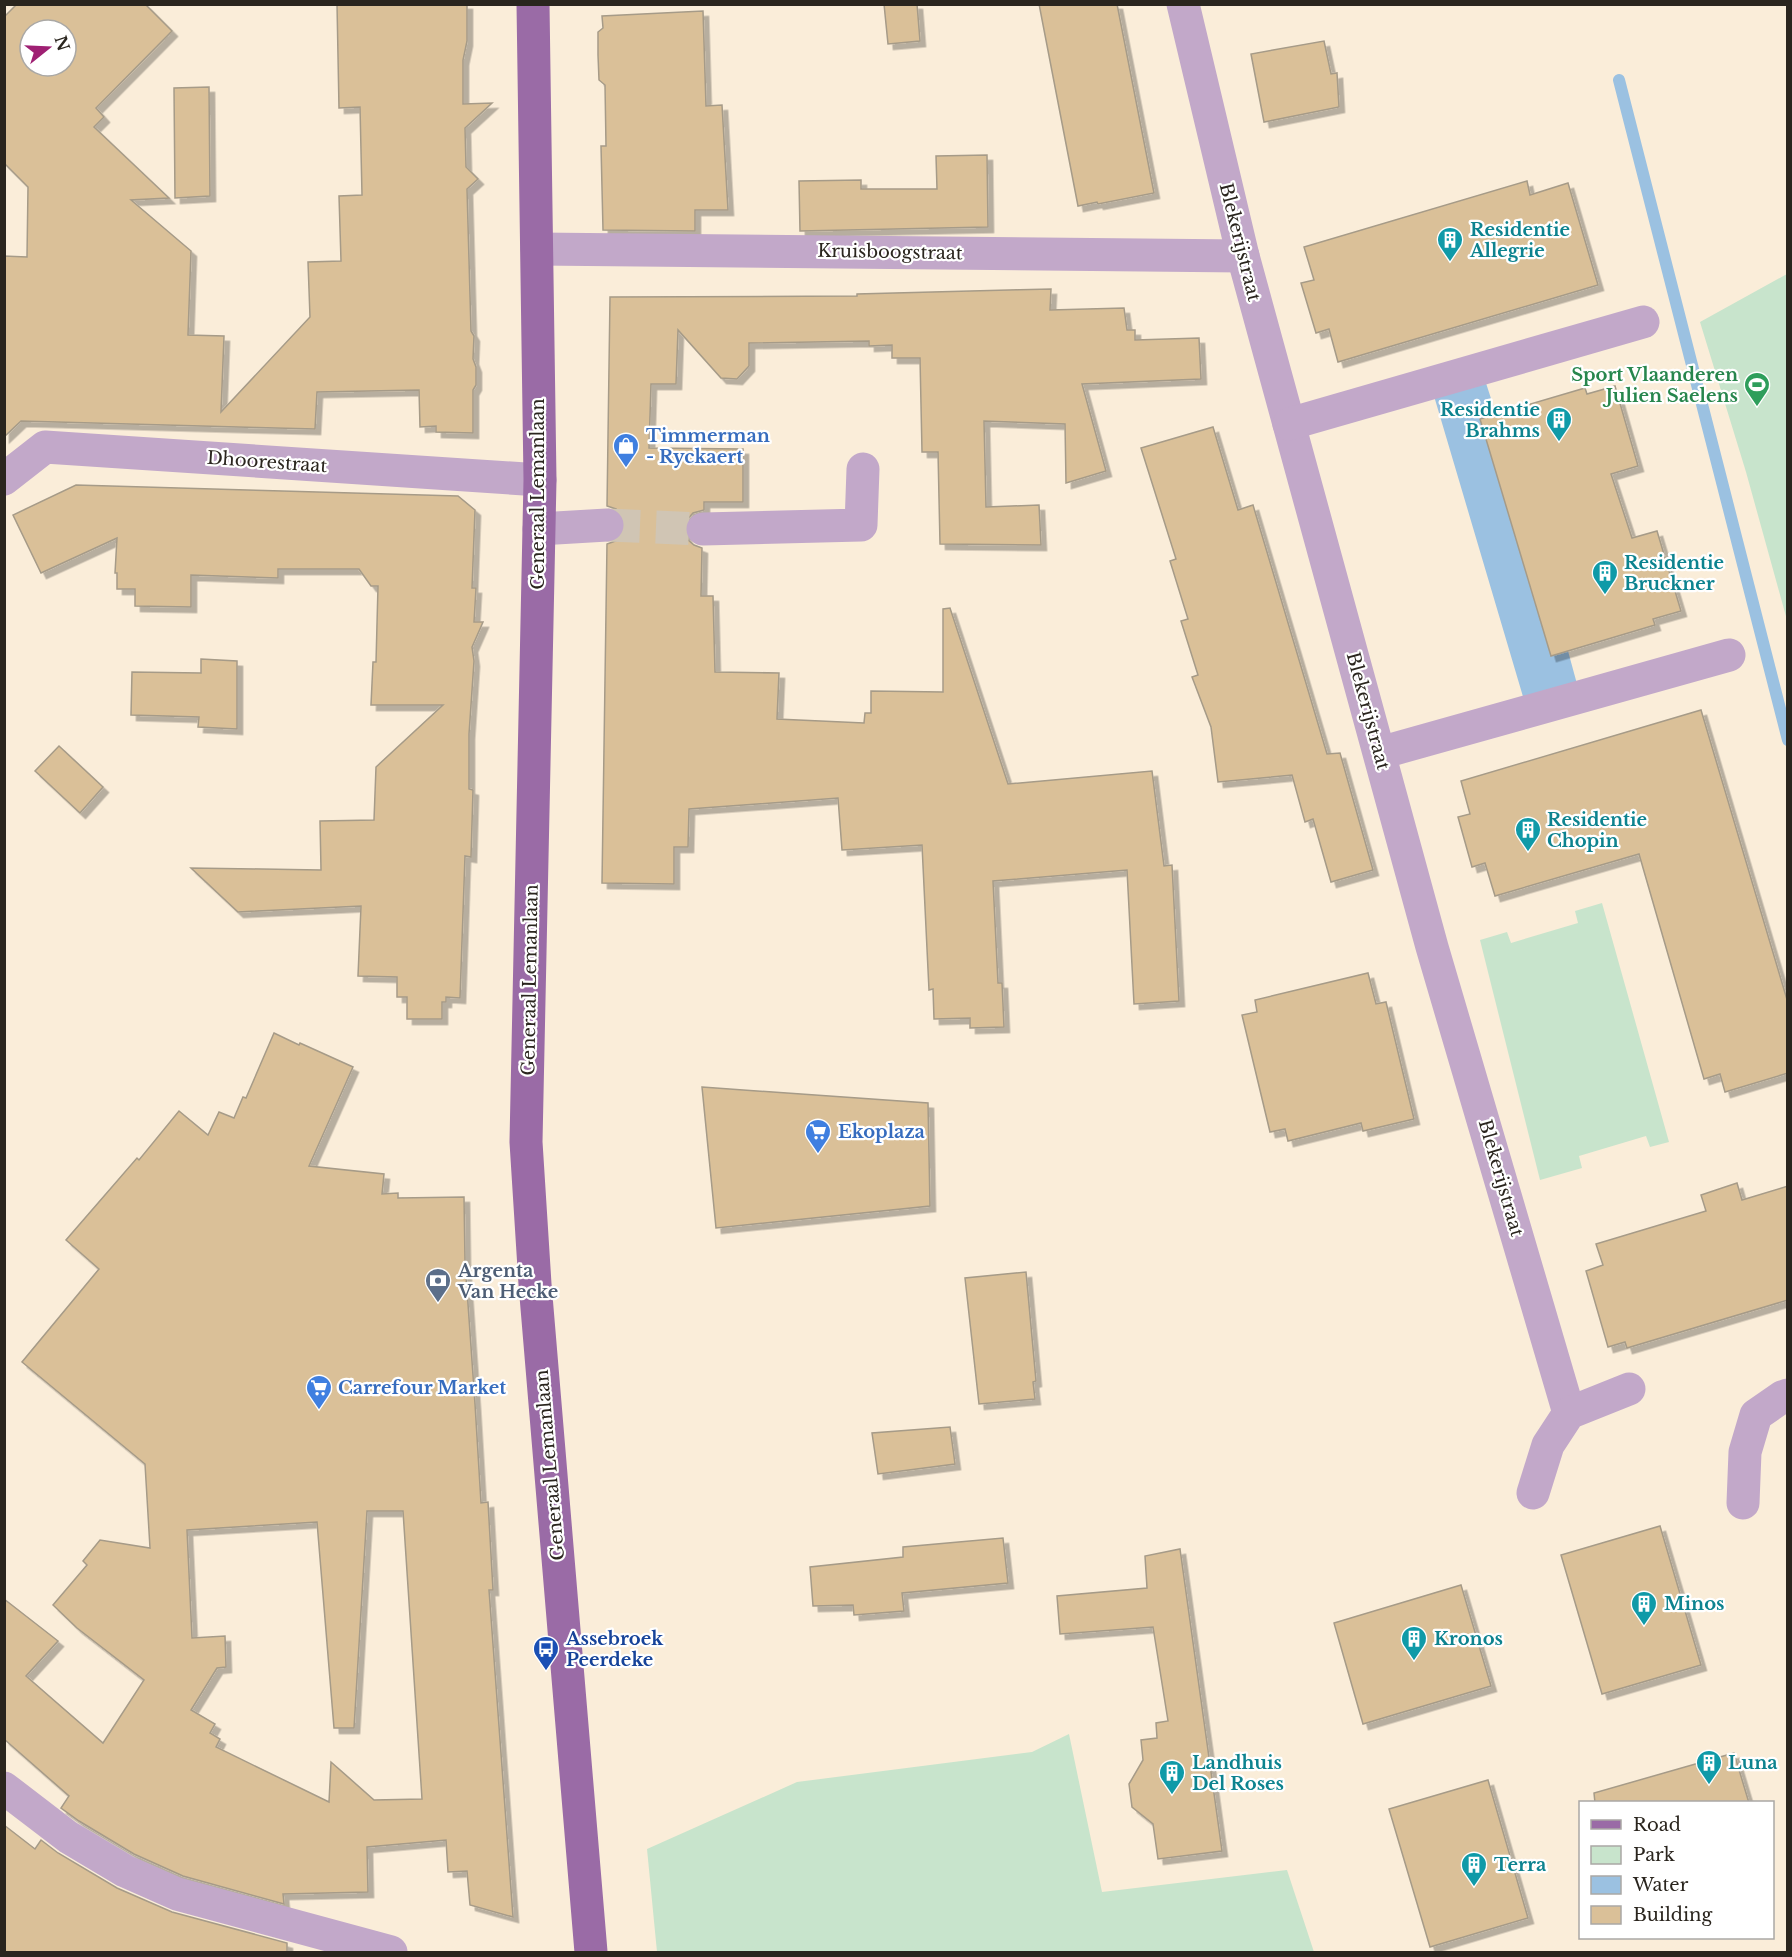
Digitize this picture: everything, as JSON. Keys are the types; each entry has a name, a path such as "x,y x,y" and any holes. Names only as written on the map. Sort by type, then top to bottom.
{"main road":[{"name":"Generaal Lemanlaan","path":"533,4 540,480 526,1142 535,1284 591,1953"}],"street":[{"name":"Blekerijstraat","path":"1183,4 1243,256 1432,947 1569,1413"},
{"name":"Kruisboogstraat","path":"537,249 1243,256"},
{"path":"1289,424 1643,322"},
{"name":"Dhoorestraat","path":"4,479 45,447 540,480"},
{"path":"703,529 861,525 863,469"},
{"path":"538,529 607,525"},
{"path":"1380,753 1729,656"},
{"path":"1533,1493 1548,1444 1569,1413 1629,1389"},
{"path":"1743,1503 1745,1452 1756,1416 1788,1395"},
{"path":"4,1788 68,1837 125,1871 177,1894 391,1953"}],"green space":[{"name":"Sport Vlaanderen Julien Saelens","path":"1787,274 1787,620 1746,472 1700,322"},
{"path":"1602,903 1669,1142 1650,1147 1646,1136 1579,1156 1582,1168 1540,1180 1480,940 1507,932 1511,943 1578,923 1575,911"},
{"path":"1069,1734 1102,1892 1287,1870 1314,1952 657,1952 647,1849 797,1782 1032,1752"}],"water":[{"path":"1485,380 1496,414 1481,419 1551,655 1568,651 1577,684 1524,700 1434,396"}],"building":[{"path":"17,4 145,4 172,31 96,108 104,117 94,127 169,198 131,200 191,251 188,335 224,336 221,412 310,317 308,262 341,261 339,196 362,195 360,107 339,108 337,4 467,4 463,104 492,103 465,128 466,167 478,179 467,189 471,331 474,336 473,359 476,367 476,385 473,390 473,433 436,432 436,426 420,427 419,390 317,392 315,429 21,421 4,437 4,256 27,257 28,187 4,163 4,17"},
{"path":"884,4 917,4 920,41 888,44"},
{"path":"1039,4 1117,4 1154,193 1078,206"},
{"path":"703,11 706,106 722,105 728,210 695,210 695,231 603,230 601,146 606,146 605,85 599,80 598,55 598,32 603,28 602,16"},
{"path":"1324,41 1331,74 1337,73 1339,107 1264,122 1251,54"},
{"path":"209,87 210,196 175,198 174,88"},
{"path":"987,155 988,227 800,231 799,181 861,180 861,189 937,189 936,156"},
{"name":"Residentie Allegrie","path":"1527,181 1530,195 1568,183 1598,285 1338,362 1329,329 1316,333 1301,283 1314,280 1304,247"},
{"path":"1051,289 1050,310 1124,308 1127,330 1135,330 1135,340 1199,338 1201,379 1082,384 1106,471 1066,483 1065,424 984,421 986,507 1039,505 1041,545 940,544 938,452 922,452 920,358 892,358 892,345 869,346 869,341 749,343 749,366 737,379 721,378 678,330 676,384 651,384 649,448 743,449 743,502 704,502 704,510 693,513 686,521 684,530 687,539 702,548 701,596 713,596 715,672 779,673 777,719 864,723 865,713 871,713 871,691 943,692 943,609 950,608 1008,784 1152,771 1164,866 1172,865 1179,1001 1134,1004 1127,870 993,881 998,983 1002,983 1004,1027 970,1028 970,1018 934,1019 933,989 929,990 922,845 842,850 838,798 689,809 688,847 674,847 674,884 602,883 607,544 618,540 626,524 622,514 607,506 610,297 857,296 857,294"},
{"path":"1615,386 1638,466 1611,474 1632,538 1657,531 1681,611 1653,619 1655,625 1551,656 1480,419 1585,388 1587,394"},
{"path":"1213,427 1238,510 1253,505 1327,754 1340,753 1373,870 1331,882 1313,819 1305,822 1292,775 1218,782 1211,727 1192,677 1198,675 1181,621 1188,619 1170,561 1176,559 1141,448"},
{"path":"76,485 458,496 475,510 472,588 476,588 474,622 483,622 472,647 474,661 469,734 469,789 473,790 471,857 465,856 460,998 446,997 446,1002 442,1002 442,1019 407,1019 407,997 397,997 397,977 358,976 361,906 238,912 191,868 321,870 320,821 374,820 376,767 443,705 371,705 373,662 376,662 378,586 371,586 359,569 278,569 278,578 191,575 191,607 135,606 135,589 117,589 117,573 115,573 117,538 41,573 13,515"},
{"path":"201,659 237,661 237,729 198,727 199,717 131,715 132,672 201,673"},
{"name":"Residentie Chopin","path":"1701,710 1788,1003 1788,1073 1725,1092 1720,1074 1704,1079 1639,854 1495,896 1485,863 1472,867 1458,817 1470,814 1461,781"},
{"path":"59,746 103,787 80,813 35,771"},
{"path":"1368,973 1376,1004 1386,1002 1414,1119 1363,1131 1361,1123 1288,1141 1285,1129 1270,1132 1242,1015 1257,1012 1255,1000"},
{"path":"274,1033 353,1067 309,1166 384,1174 382,1194 398,1193 398,1198 464,1197 465,1261 481,1503 488,1502 493,1590 489,1590 513,1917 470,1905 467,1871 448,1872 446,1840 367,1847 368,1892 283,1894 284,1904 183,1876 134,1854 61,1808 69,1796 4,1739 4,1599 58,1641 26,1676 103,1743 144,1680 77,1628 53,1605 87,1565 83,1561 100,1540 150,1548 145,1464 22,1362 99,1269 66,1240 137,1158 139,1160 179,1111 208,1135 219,1112 234,1118 243,1097 246,1098","holes":["367,1511 403,1511 422,1799 374,1800 331,1762 329,1802 216,1747 220,1739 210,1733 215,1724 191,1710 217,1668 226,1667 225,1636 192,1638 187,1530 317,1522 334,1728 354,1728"]},
{"name":"Ekoplaza","path":"702,1087 928,1103 930,1206 716,1228"},
{"path":"1737,1183 1742,1200 1788,1186 1788,1300 1627,1348 1625,1342 1608,1347 1586,1271 1603,1265 1596,1244 1706,1211 1701,1195"},
{"path":"1026,1272 1036,1381 1033,1382 1035,1399 979,1404 965,1278"},
{"path":"950,1427 955,1464 878,1474 872,1433"},
{"name":"Minos","path":"1660,1526 1701,1665 1602,1694 1561,1555"},
{"path":"1003,1538 1008,1583 902,1593 904,1611 854,1615 853,1605 813,1606 810,1567 903,1557 903,1547"},
{"path":"1180,1549 1222,1851 1158,1859 1153,1824 1132,1807 1129,1784 1143,1760 1141,1740 1157,1738 1156,1723 1168,1721 1153,1627 1060,1634 1057,1596 1147,1588 1145,1556"},
{"name":"Kronos","path":"1461,1585 1491,1686 1363,1724 1334,1623"},
{"path":"1734,1753 1748,1801 1595,1801 1594,1793"},
{"name":"Terra","path":"1488,1780 1528,1918 1430,1947 1389,1809"},
{"path":"4,1825 35,1849 41,1840 58,1853 117,1888 172,1912 287,1943 287,1953 4,1953"}],"waterway":[{"path":"1619,80 1788,740"}],"tunnel":[{"path":"607,525 703,529"}],"place":[{"name":"Residentie Allegrie","path":"1450,263"},
{"name":"Sport Vlaanderen Julien Saelens","path":"1757,408"},
{"name":"Residentie Brahms","path":"1559,443"},
{"name":"Timmerman - Ryckaert","path":"626,469"},
{"name":"Residentie Bruckner","path":"1605,596"},
{"name":"Residentie Chopin","path":"1528,853"},
{"name":"Ekoplaza","path":"818,1155"},
{"name":"Argenta Van Hecke","path":"438,1304"},
{"name":"Carrefour Market","path":"319,1411"},
{"name":"Minos","path":"1644,1627"},
{"name":"Kronos","path":"1414,1662"},
{"name":"Assebroek Peerdeke","path":"546,1672"},
{"name":"Luna","path":"1709,1786"},
{"name":"Landhuis Del Roses","path":"1172,1796"},
{"name":"Terra","path":"1474,1888"}]}
